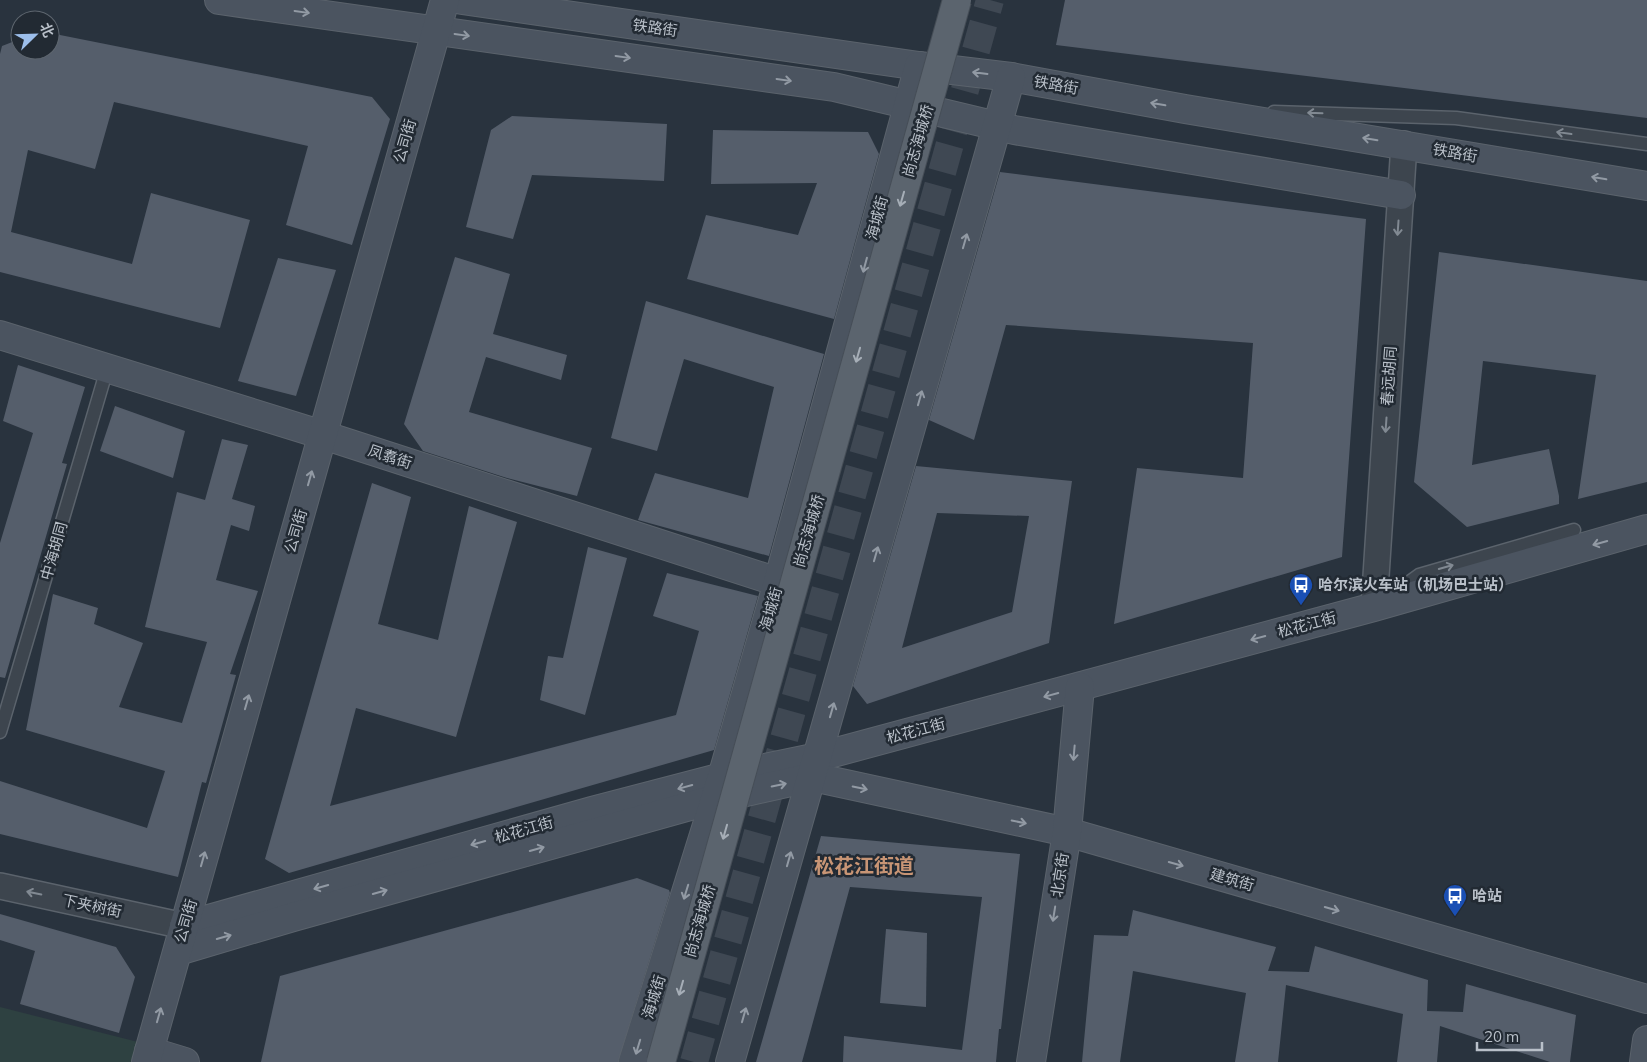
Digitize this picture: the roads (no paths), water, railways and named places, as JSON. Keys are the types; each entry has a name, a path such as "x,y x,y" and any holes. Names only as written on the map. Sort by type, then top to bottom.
{"main road":[{"path":"219,0 834,86 997,126 1400,195"},
{"name":"公司街","path":"148,1057 445,0"},
{"name":"铁路街","path":"462,0 919,66 1011,77 1184,109 1404,144 1647,186"},
{"name":"尚志海城桥","path":"661,1062 958,0"},
{"name":"海城街","path":"634,1062 719,788 778,582 919,66"},
{"path":"730,1062 1011,77"},
{"name":"凤翥街","path":"0,335 323,435 778,582"},
{"name":"松花江街","path":"181,938 302,914 719,788 815,767 1080,687 1374,607 1647,529"},
{"name":"北京街","path":"1031,1062 1067,832 1080,687"},
{"name":"建筑街","path":"815,767 1067,832 1647,999"},
{"path":"1644,1062 1647,1040"},
{"path":"148,1057 185,1062"}],"street":[{"name":"春远胡同","path":"1374,607 1404,144"},
{"name":"下夹树街","path":"0,886 181,938"}],"lane":[{"path":"1184,109 1456,118 1647,144"},
{"name":"中海胡同","path":"0,732 107,369"},
{"path":"1374,607 1419,575 1574,530"}],"tunnel":[{"path":"694,1062 990,0"}],"place":[{"name":"哈尔滨火车站（机场巴士站）","path":"1301,606"},
{"name":"哈站","path":"1455,917"}],"district":[{"name":"松花江街道","path":"864,866"}]}
